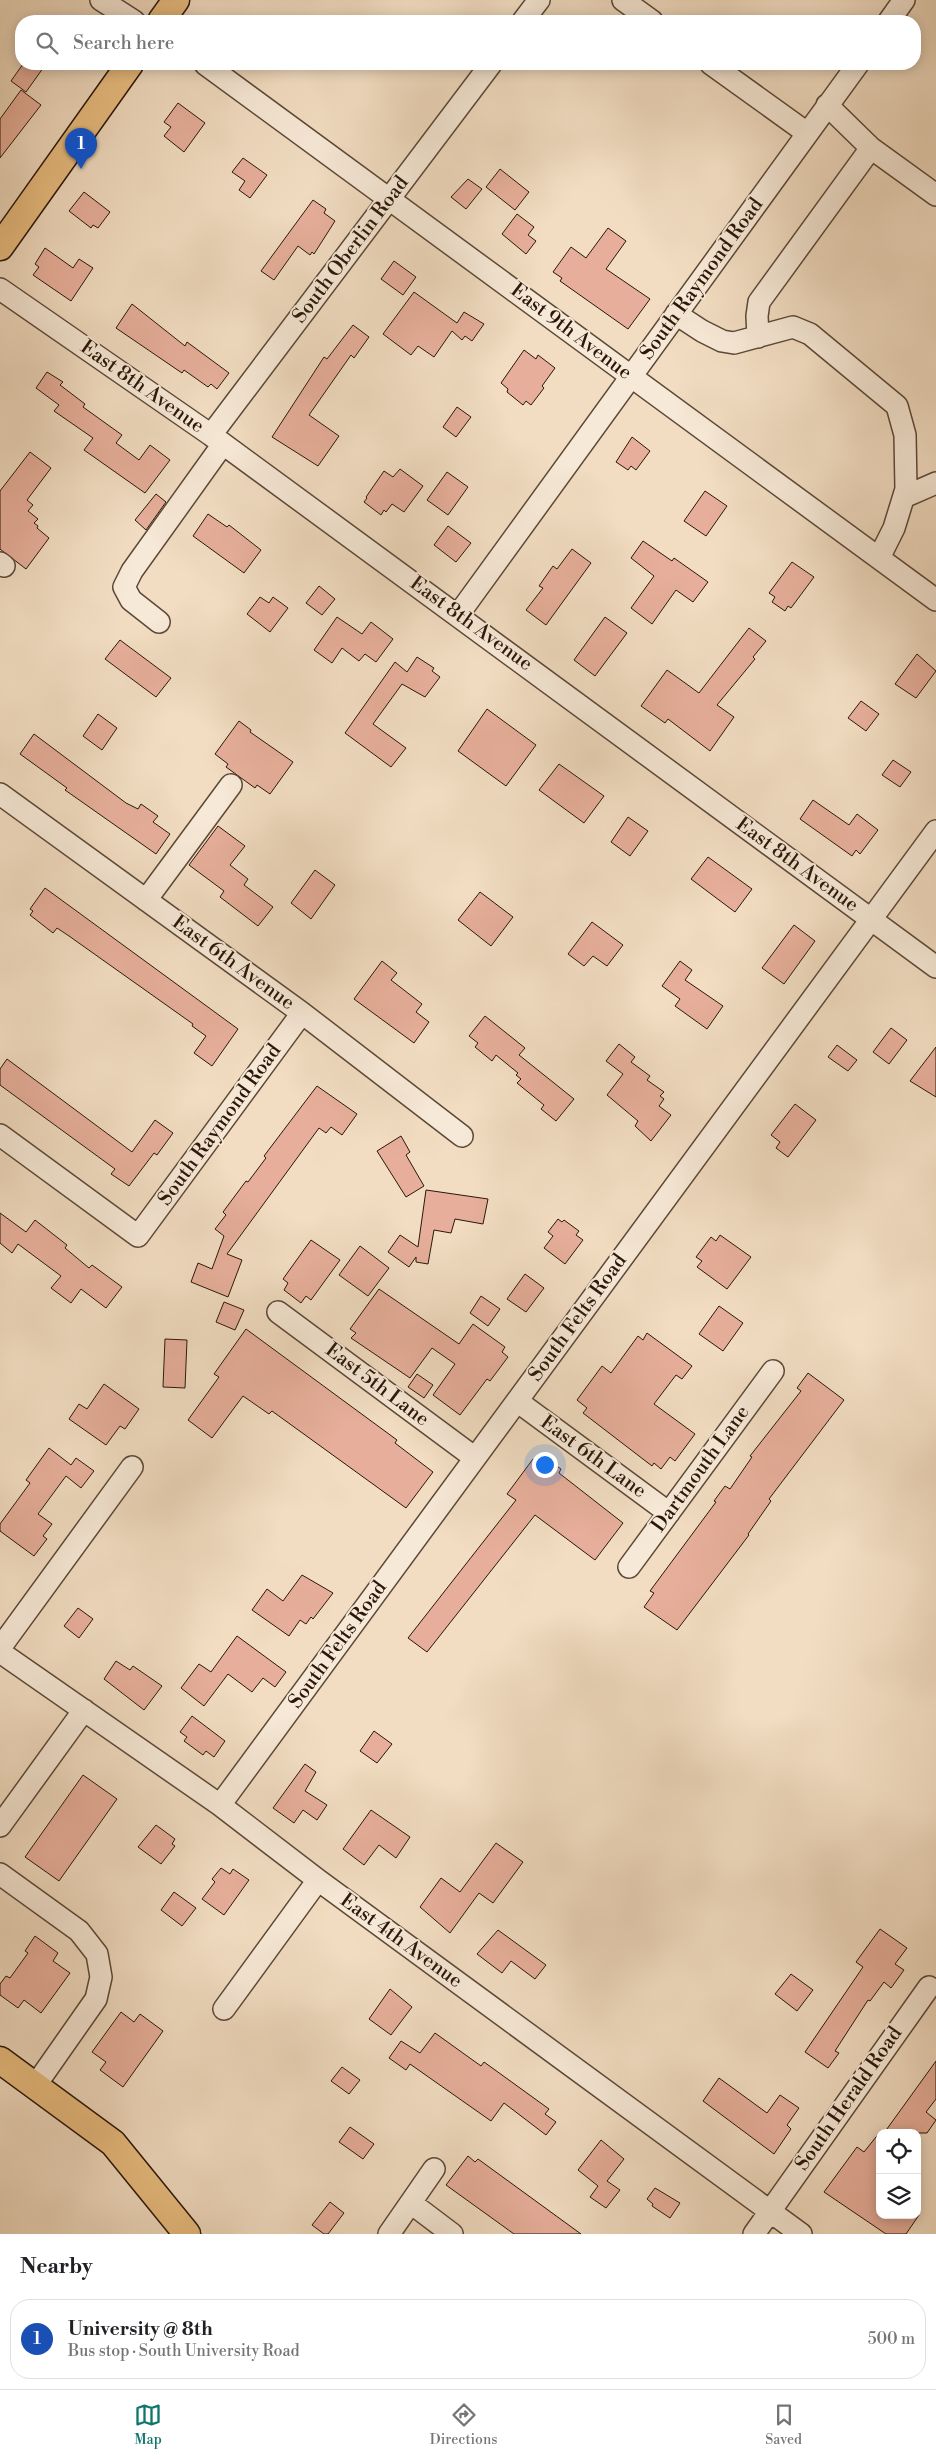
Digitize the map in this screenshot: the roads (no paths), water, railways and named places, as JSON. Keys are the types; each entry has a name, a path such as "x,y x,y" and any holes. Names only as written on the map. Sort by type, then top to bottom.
{"main road":[{"path":"165,15 176,0"},
{"path":"0,246 126,70"},
{"path":"0,2060 112,2143 187,2234"}],"street":[{"path":"101,0 125,15"},
{"path":"528,15 539,0"},
{"path":"622,0 643,15"},
{"path":"893,15 904,0"},
{"name":"East 9th Avenue","path":"214,70 936,600"},
{"name":"South Oberlin Road","path":"159,622 130,600 124,587 132,571 217,440 390,198 486,70"},
{"path":"719,70 807,133"},
{"name":"South Raymond Road","path":"458,615 853,70"},
{"path":"827,105 871,148 936,195"},
{"path":"758,337 757,316 759,302 871,148"},
{"name":"East 8th Avenue","path":"0,289 217,440 936,967"},
{"path":"676,314 702,331 722,341 734,343 793,327 810,334 897,406 904,435 906,489 894,528 879,558"},
{"path":"904,497 936,483"},
{"path":"146,900 231,785"},
{"name":"East 6th Avenue","path":"0,794 302,1013 462,1136"},
{"name":"South Felts Road","path":"220,1805 936,831"},
{"name":"South Raymond Road","path":"0,1135 138,1236 302,1013"},
{"name":"East 5th Lane","path":"278,1312 475,1458"},
{"name":"Dartmouth Lane","path":"628,1567 773,1371"},
{"name":"East 6th Lane","path":"517,1401 669,1513"},
{"path":"0,1648 132,1467"},
{"name":"East 4th Avenue","path":"0,1652 220,1805 318,1880 801,2234"},
{"path":"0,1826 84,1710"},
{"path":"0,1874 79,1930 97,1954 101,1976 96,1998 35,2086"},
{"path":"224,2009 318,1880"},
{"name":"South Herald Road","path":"754,2234 929,1987"},
{"path":"389,2234 434,2170"},
{"path":"411,2203 452,2234"}],"place":[{"name":"University @ 8th","path":"81,169"}]}
